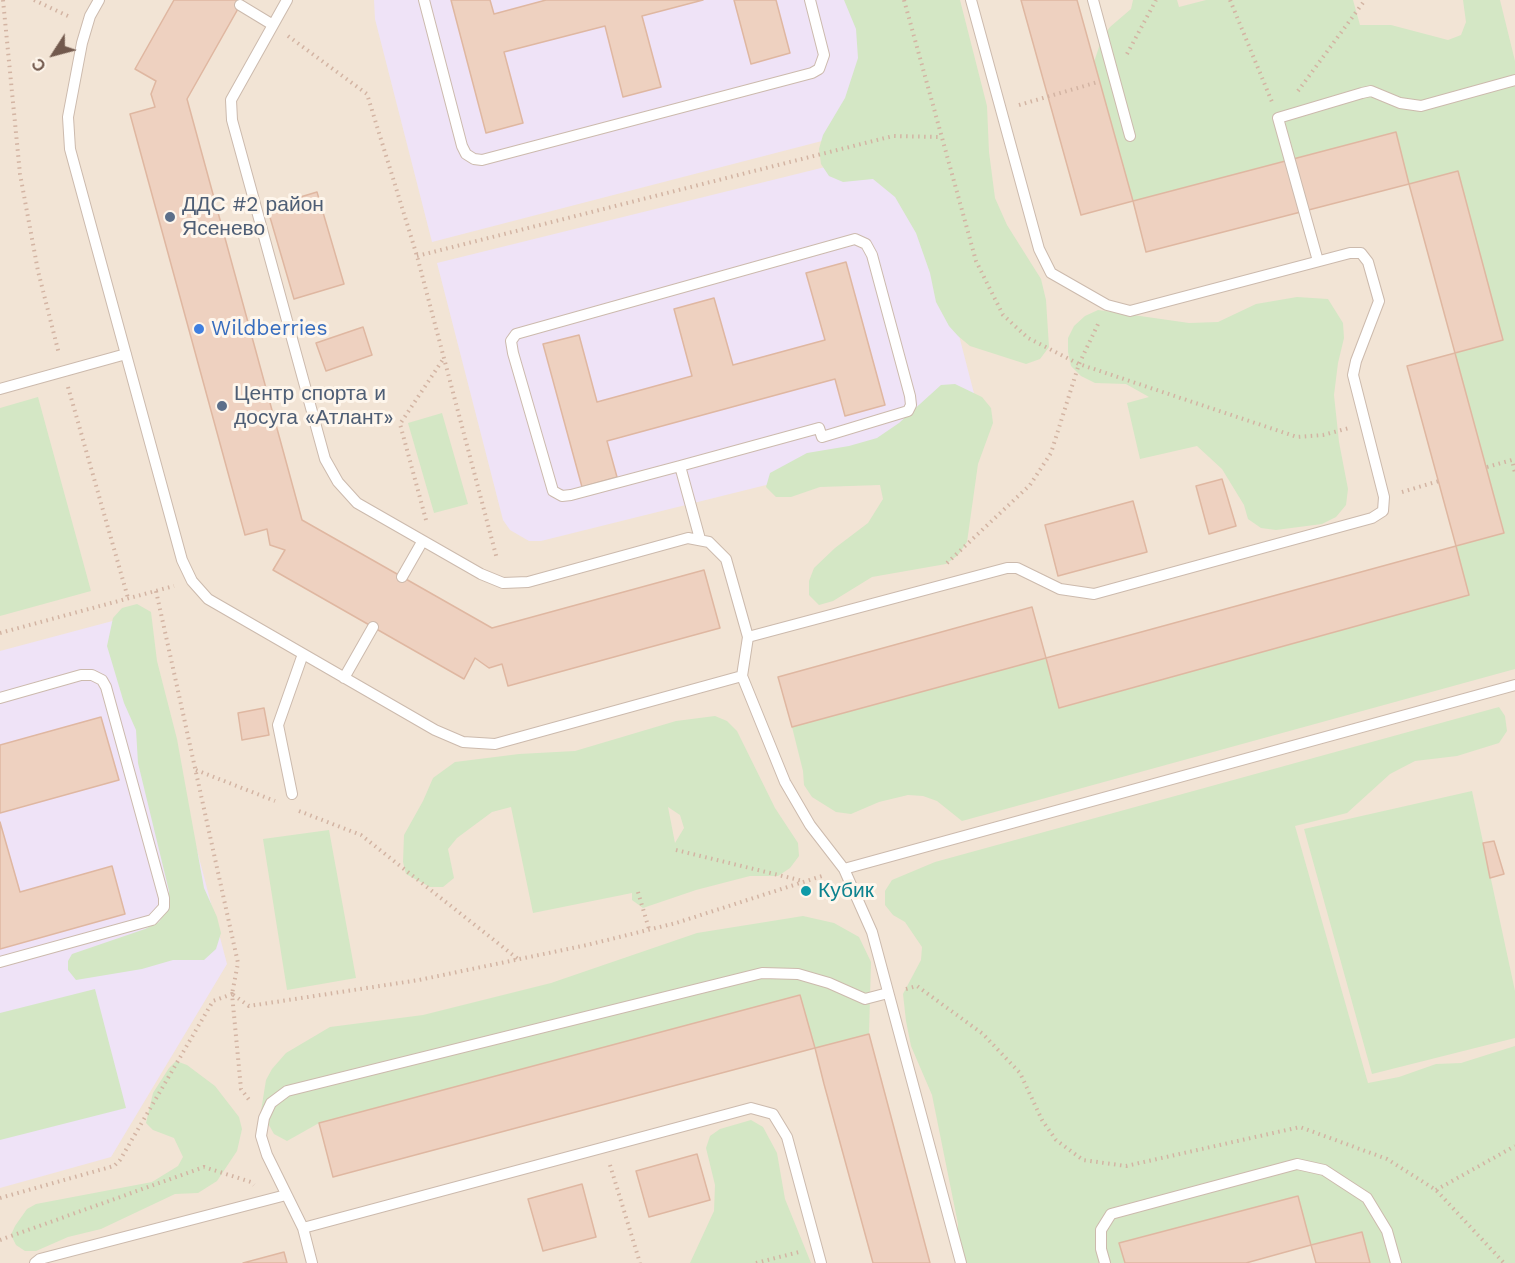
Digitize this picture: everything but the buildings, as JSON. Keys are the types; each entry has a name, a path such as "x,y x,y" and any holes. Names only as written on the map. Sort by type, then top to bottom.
{"lane":[{"path":"99,0 87,25 68,117 70,149 182,560 192,581 208,599 435,730 463,742 495,744 742,676"},
{"path":"287,0 231,100 232,120 325,459 338,482 357,503 422,542 503,583 528,582 688,538 710,542 726,560 748,638 742,676 785,783 810,825 844,869 872,932 961,1263"},
{"path":"424,0 462,146 466,154 474,159 482,160 812,73 819,69 824,56 810,0"},
{"path":"748,638 1007,568 1017,568 1059,589 1094,594 1372,518 1383,511 1384,497 1353,375 1356,361 1379,301 1368,262 1361,253 1318,261 1131,311 1107,305 1051,273 1039,249 971,0"},
{"path":"1093,0 1130,136"},
{"path":"240,6 273,25"},
{"path":"1318,261 1278,118 1371,91 1400,103 1421,106 1515,80"},
{"path":"855,239 866,244 872,255 910,396 911,405 908,411 822,437 819,428 680,466 571,495 562,495 553,491 548,482 513,353 512,341 516,334 855,239"},
{"path":"0,389 126,354"},
{"path":"680,466 700,539"},
{"path":"402,577 422,542"},
{"path":"344,678 373,627"},
{"path":"292,794 278,725 303,654"},
{"path":"0,698 81,675 92,675 102,680 106,687 164,898 164,907 152,920 0,962"},
{"path":"844,869 1515,685"},
{"path":"312,1263 303,1228 261,1136 264,1118 271,1103 287,1091 762,973 798,974 829,983 865,999 888,993"},
{"path":"303,1228 751,1108 773,1114 787,1137 821,1263"},
{"path":"1104,1263 1101,1230 1111,1214 1298,1164 1324,1170 1367,1198 1387,1231 1396,1263"},
{"path":"35,1263 40,1259 286,1195"}],"path":[{"path":"3,0 20,174 38,271 128,598"},
{"path":"34,0 87,25"},
{"path":"1230,0 1278,118"},
{"path":"1278,118 1365,0"},
{"path":"273,25 368,94 417,256 503,583"},
{"path":"417,256 893,136 942,137"},
{"path":"943,567 1030,485 1052,453 1079,364 1107,305"},
{"path":"422,542 426,518 399,424 444,358"},
{"path":"1487,468 1512,460 1515,473"},
{"path":"1384,497 1438,481"},
{"path":"0,633 192,581"},
{"path":"156,591 238,963 232,994 241,1089 264,1118"},
{"path":"195,770 284,805"},
{"path":"294,809 361,835 518,959"},
{"path":"676,850 804,881"},
{"path":"232,994 249,1006 419,980 649,929 844,869"},
{"path":"638,892 649,929"},
{"path":"888,993 917,986 983,1034 1020,1073 1042,1120 1056,1140 1083,1160 1126,1166 1300,1127 1387,1159 1436,1190 1504,1263"},
{"path":"0,1198 114,1166 120,1160 213,1001 232,994"},
{"path":"1436,1190 1515,1146"},
{"path":"604,1148 640,1263"},
{"path":"0,1240 204,1167 251,1182 265,1200"},
{"path":"756,1263 817,1247"}],"shaded area":[{"path":"0,0 1515,0 1515,1263 0,1263"},
{"path":"374,0 872,0 903,120 432,242 375,19"},
{"path":"910,146 977,405 955,438 541,541 529,541 510,530 503,520 437,263"},
{"path":"135,615 227,964 111,1157 0,1188 0,651"}],"green space":[{"path":"844,0 960,0 987,106 989,152 995,198 1007,225 1041,279 1046,300 1049,347 1040,359 1026,364 970,346 958,336 949,326 936,302 930,273 916,233 895,197 873,179 843,182 829,176 821,164 819,149 823,135 845,98 858,58 856,29"},
{"path":"1133,0 1177,0 1179,7 1206,0 1353,0 1360,25 1391,25 1448,40 1461,35 1466,22 1463,0 1500,0 1515,61 1515,669 962,821 937,801 923,796 908,795 879,802 851,814 836,812 812,797 804,785 803,771 792,727 1046,658 1060,708 1469,595 1456,546 1504,532 1455,353 1503,340 1458,171 1409,184 1395,132 1133,201 1094,62 1102,38 1110,27 1131,9"},
{"path":"1297,297 1328,299 1343,323 1344,338 1334,395 1339,442 1348,489 1346,505 1336,517 1322,524 1276,530 1261,528 1248,519 1244,505 1222,469 1197,446 1140,459 1127,403 1149,397 1126,384 1095,383 1081,376 1071,366 1068,338 1074,326 1085,316 1098,310 1189,323 1218,322 1256,304"},
{"path":"955,384 982,397 991,408 993,423 978,464 967,542 958,555 946,564 872,577 833,601 819,605 809,595 809,581 814,568 835,548 868,523 883,499 880,485 820,487 791,497 776,497 766,487 770,473 807,453 849,446 877,438 899,423 941,385"},
{"path":"38,397 91,591 0,616 0,408"},
{"path":"442,413 468,504 434,513 408,423"},
{"path":"137,604 151,612 157,661 177,739 204,888 217,917 221,933 216,949 204,960 173,960 142,969 76,980 68,970 68,961 72,954 145,929 159,922 168,908 169,891 138,763 136,730 124,703 107,646 113,618 122,608"},
{"path":"1499,707 1505,716 1507,731 1499,743 1457,756 1415,761 1390,774 1347,813 1295,826 1368,1083 1399,1077 1436,1064 1461,1063 1515,1046 1515,1263 1370,1263 1362,1232 1311,1245 1297,1196 1120,1243 1125,1263 958,1263 958,1224 932,1095 911,1046 906,1021 903,994 921,960 922,947 905,922 893,915 885,905 885,891 892,880 935,862"},
{"path":"715,716 727,721 737,731 775,808 798,843 799,856 790,868 778,876 750,876 696,890 643,908 632,900 632,893 533,913 511,807 492,812 457,838 448,849 454,878 443,887 430,887 406,874 403,862 404,835 433,778 455,762 519,754 575,751 676,721","holes":["668,807 680,815 684,828 675,843"]},
{"path":"1472,791 1515,991 1515,1038 1372,1074 1304,829"},
{"path":"329,830 356,978 287,990 263,839"},
{"path":"803,916 834,923 859,937 871,962 869,1034 815,1048 800,995 319,1123 287,1141 274,1134 261,1111 266,1080 272,1069 286,1053 330,1027 423,1015 551,983 697,933"},
{"path":"95,989 126,1108 0,1140 0,1013"},
{"path":"176,1061 187,1065 215,1086 239,1117 242,1129 237,1151 217,1181 198,1193 175,1194 101,1229 68,1237 36,1251 25,1251 16,1245 11,1235 15,1226 27,1209 36,1204 152,1182 178,1166 183,1157 174,1138 153,1130 146,1123 153,1093"},
{"path":"751,1120 763,1127 777,1153 785,1199 811,1263 690,1263 714,1211 715,1185 706,1148 710,1136 720,1129"}],"place":[{"name":"ДДС #2 район Ясенево","path":"170,217"},
{"name":"Wildberries","path":"199,329"},
{"name":"Центр спорта и досуга «Атлант»","path":"222,406"},
{"name":"Кубик","path":"806,891"}]}
